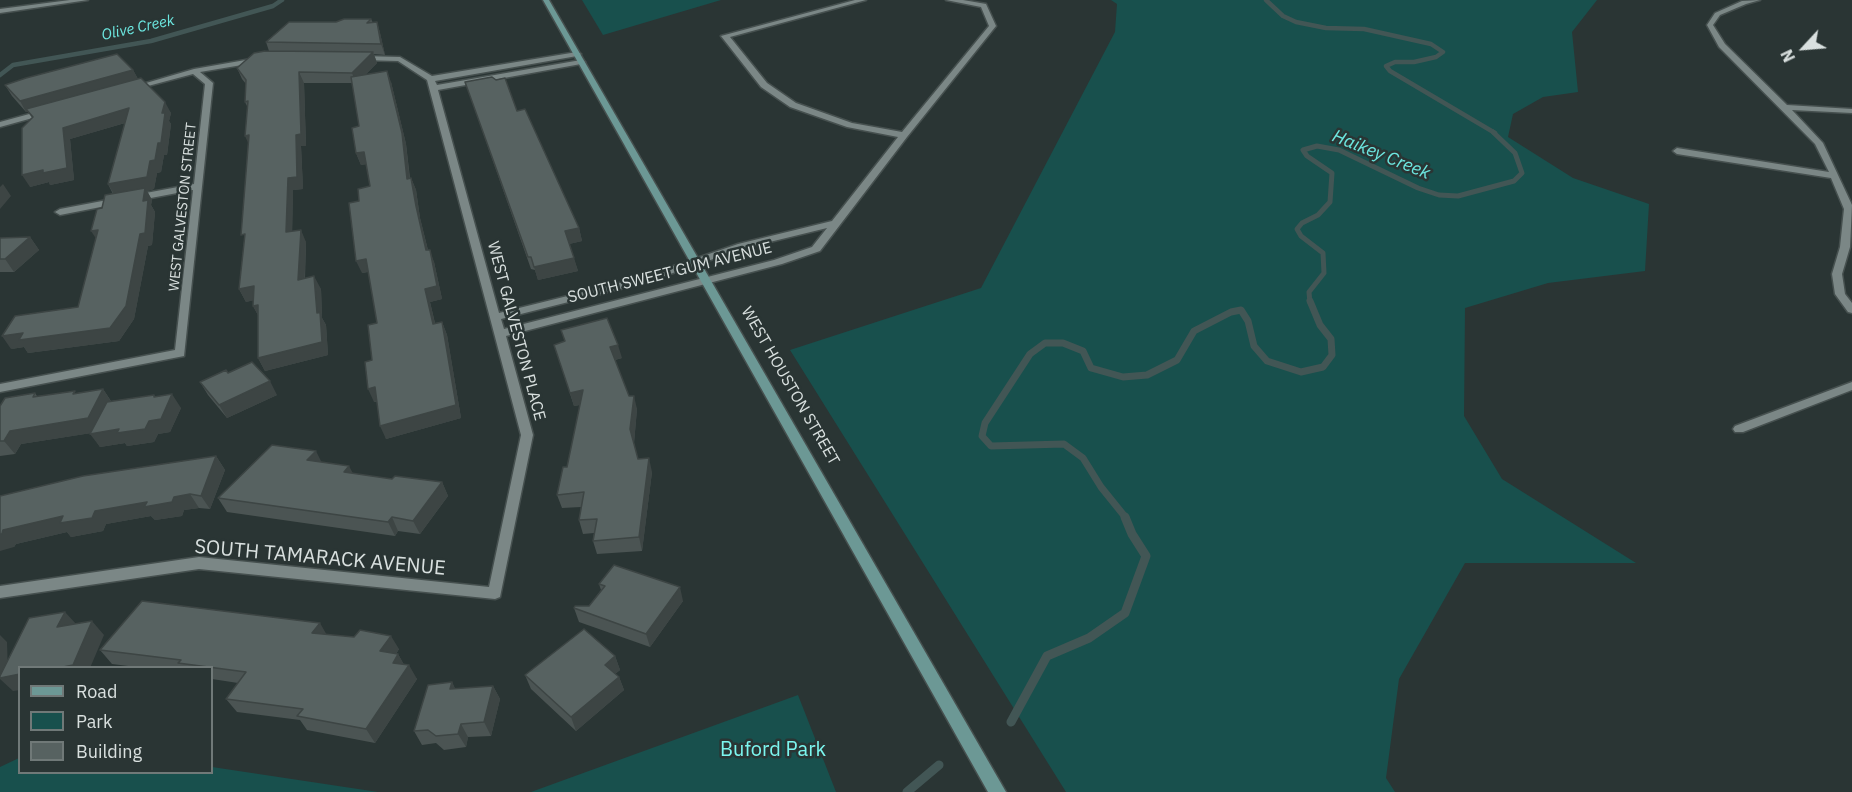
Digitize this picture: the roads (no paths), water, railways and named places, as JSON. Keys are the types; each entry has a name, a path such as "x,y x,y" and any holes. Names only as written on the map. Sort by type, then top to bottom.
{"main road":[{"name":"WEST HOUSTON STREET","path":"546,0 998,792"}],"street":[{"path":"0,11 85,0"},
{"path":"863,0 725,36 764,86 793,105 850,125 904,135"},
{"name":"SOUTH SWEET GUM AVENUE","path":"499,334 778,262 816,249 904,135 993,26 984,5 949,0"},
{"path":"1757,0 1744,2 1717,14 1710,25 1722,45 1819,143 1849,209 1845,247 1837,274 1840,294 1852,310"},
{"path":"125,90 194,71 269,57"},
{"path":"352,58 400,59 433,84 579,58"},
{"name":"WEST GALVESTON STREET","path":"0,388 180,353 209,84 194,71"},
{"name":"WEST GALVESTON PLACE","path":"433,84 527,435 495,593"},
{"path":"1785,107 1852,111"},
{"path":"0,125 57,109"},
{"path":"1677,150 1835,176"},
{"path":"60,212 198,186"},
{"name":"SOUTH SWEET GUM AVENUE","path":"495,317 640,281 742,246 837,223"},
{"path":"1739,429 1852,387"},
{"name":"SOUTH TAMARACK AVENUE","path":"0,592 198,563 495,593"}],"waterway":[{"name":"Olive Creek","path":"0,75 13,65 151,41 273,6 282,0"},
{"name":"Haikey Creek","path":"1266,0 1283,16 1296,22 1326,28 1364,29 1431,44 1443,52 1436,57 1414,62 1395,62 1386,66 1390,71 1495,133"},
{"name":"Haikey Creek","path":"1310,303 1309,292 1324,273 1323,253 1301,236 1297,229 1302,223 1318,215 1330,202 1332,173 1307,156 1303,150 1317,146 1339,150 1418,188 1439,195 1458,196 1514,181 1522,173 1515,153 1493,132"},
{"name":"Haikey Creek","path":"1126,518 1101,487 1083,458 1064,444 991,446 982,436 985,423 1030,354 1045,343 1063,343 1083,351 1091,368 1123,377 1147,375 1177,360 1194,331 1231,312 1241,310 1248,321 1254,346 1267,361 1301,372 1323,367 1332,355 1331,339 1320,325 1310,301"},
{"name":"Haikey Creek","path":"1011,722 1047,656 1089,638 1125,613 1146,556 1132,534 1125,517"},
{"name":"Haikey Creek","path":"907,792 939,765"}],"park label":[{"name":"Buford Park","path":"773,750"}]}
